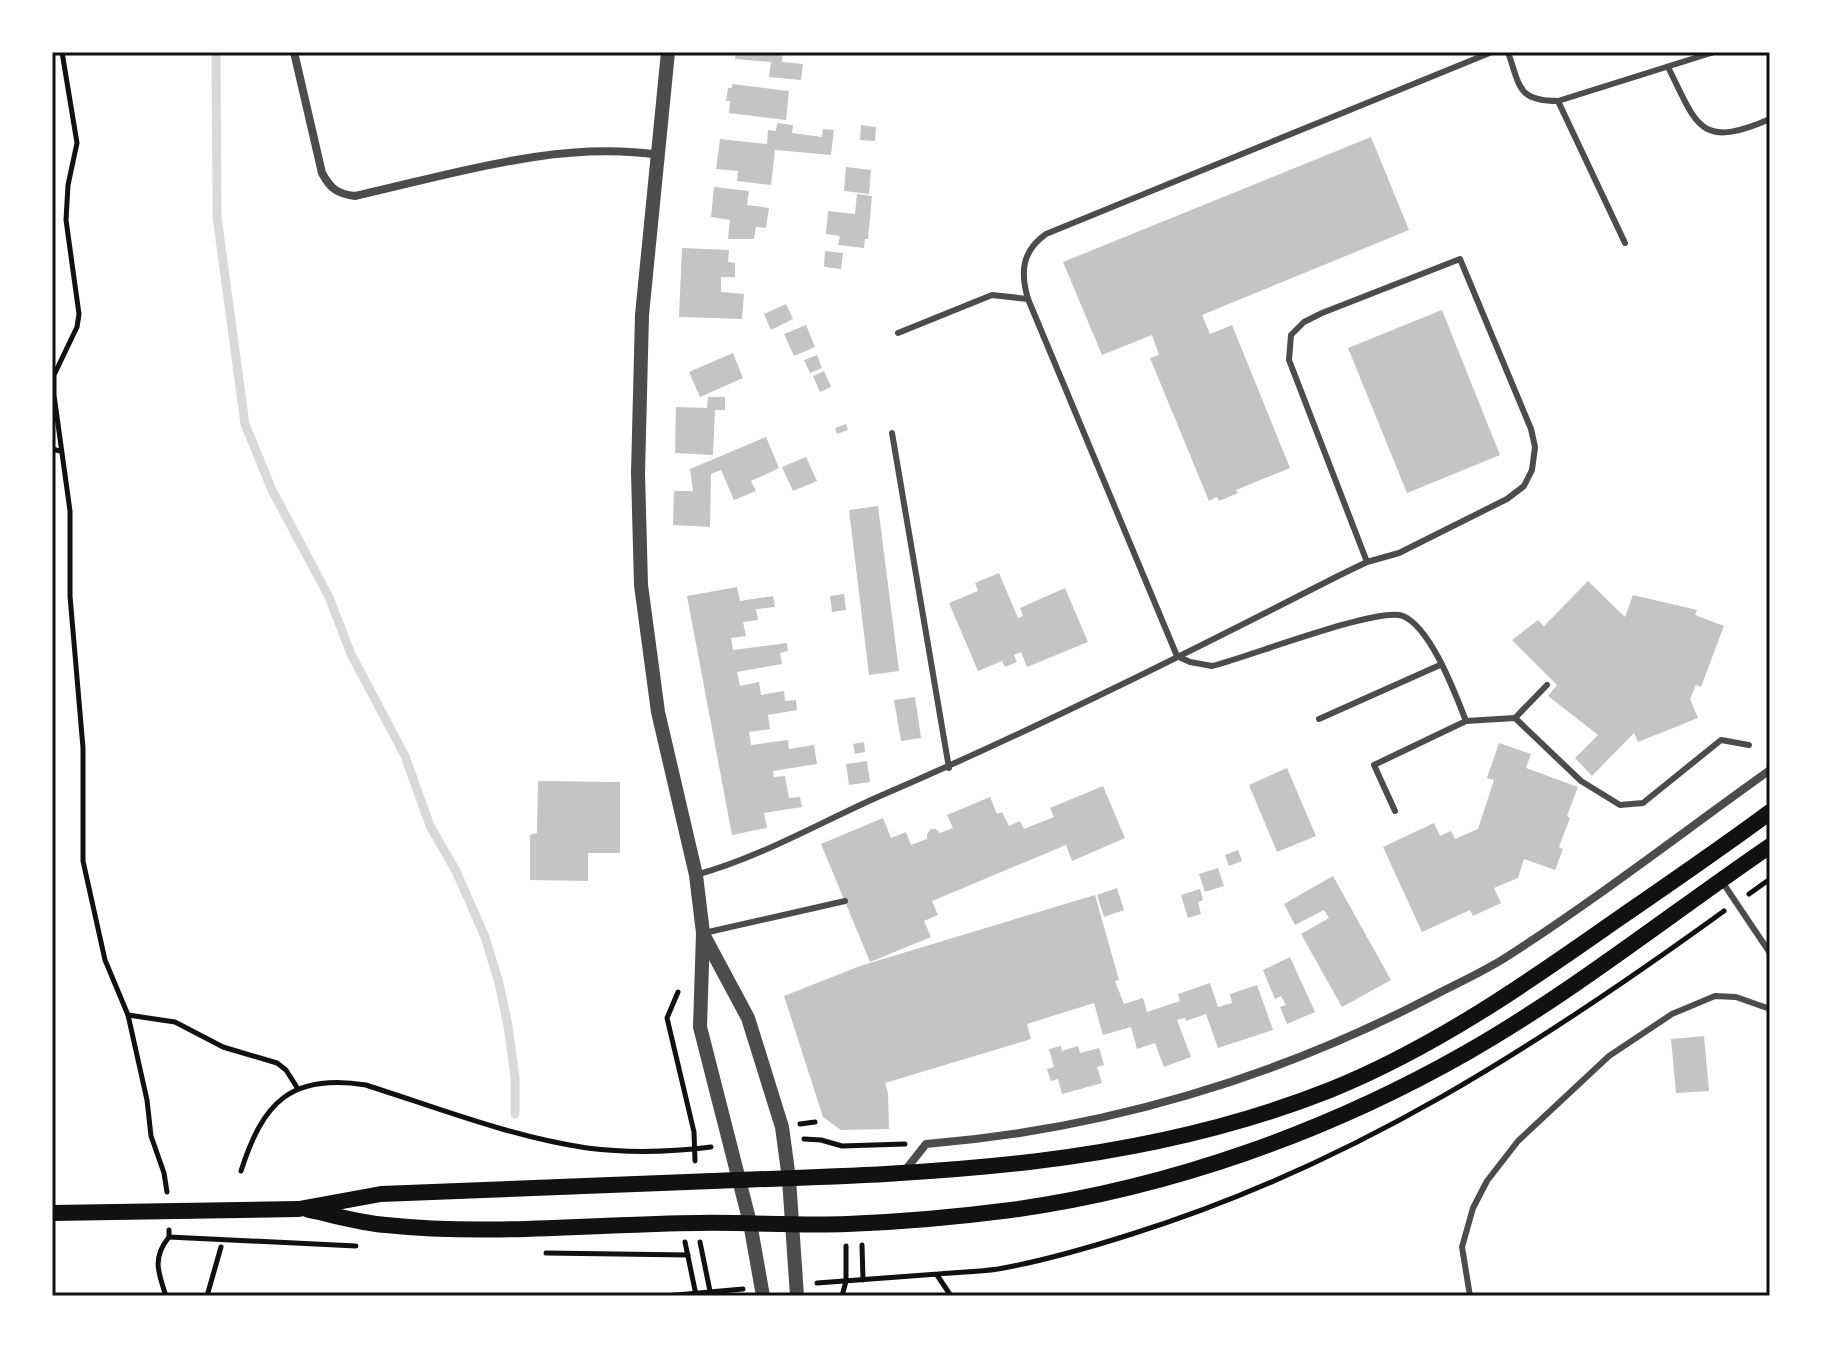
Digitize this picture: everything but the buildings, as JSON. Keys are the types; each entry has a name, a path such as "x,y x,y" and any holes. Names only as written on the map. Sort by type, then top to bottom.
{"main road":[{"path":"52,1213 299,1209 381,1194 902,1174 1007,1166 1099,1154 1186,1136 1275,1110 1332,1089 1423,1045 1554,965 1770,812"},
{"path":"299,1209 384,1225 463,1229 846,1224 925,1219 1069,1201 1151,1181 1276,1141 1349,1112 1466,1053 1567,989 1770,846"}],"street":[{"path":"294,52 322,173 329,187 342,195 355,196 539,156 586,150 628,150 659,155"},
{"path":"668,52 642,315 638,473 641,585 658,712 696,875 703,933 700,1027 740,1180 763,1296"},
{"path":"902,1174 926,1144 1046,1130 1127,1112 1268,1069 1397,1015 1506,958 1770,772"},
{"path":"703,933 748,1018 784,1133 796,1290"}],"lane":[{"path":"1466,721 1426,639 1405,617 1396,614 1343,625 1212,666 1177,656 1028,299 1023,272 1026,256 1034,243 1046,234 1492,52"},
{"path":"1508,52 1522,92 1536,101 1558,101 1714,52"},
{"path":"1668,67 1696,123 1719,134 1748,128 1770,119"},
{"path":"1558,101 1625,243"},
{"path":"696,875 733,865 949,768 1367,562 1399,553 1507,499 1524,486 1532,470 1535,447 1531,429 1460,259 1322,313 1304,322 1291,335 1289,360 1367,562"},
{"path":"898,333 992,295 1028,299"},
{"path":"892,433 949,768"},
{"path":"1319,719 1440,665"},
{"path":"1395,811 1374,765 1466,721 1515,718 1547,685"},
{"path":"1515,718 1581,781 1620,805 1643,803 1721,740 1749,745"},
{"path":"1721,879 1770,953"},
{"path":"703,933 845,901"},
{"path":"1470,1296 1462,1247 1473,1208 1487,1181 1518,1141 1609,1056 1672,1014 1715,996 1736,997 1770,1009"}],"path":[{"path":"62,52 77,143 68,185 66,220 79,314 77,327 53,376 60,451 70,511 71,617 82,709 83,861 105,960 128,1015 147,1100 153,1148 164,1173 168,1209"},
{"path":"52,449 60,451"},
{"path":"128,1015 175,1022 223,1047 277,1063 286,1070 298,1089"},
{"path":"241,1171 251,1140 274,1105 288,1093 329,1082 366,1085 519,1133 587,1148 641,1151 695,1149 695,1137 667,1018"},
{"path":"784,1133 815,1122"},
{"path":"695,1137 728,1133"},
{"path":"784,1133 842,1146 926,1144"},
{"path":"796,1290 846,1281 996,1269 1063,1255 1170,1222 1280,1177"},
{"path":"166,1296 158,1271 158,1259 160,1249 169,1237"},
{"path":"207,1296 221,1247"},
{"path":"936,1274 951,1296"},
{"path":"842,1296 846,1281"},
{"path":"665,1296 711,1294"}],"waterway":[{"path":"216,52 217,217 245,424 272,490 329,597 351,654 405,756 430,826 456,871 485,937 508,1026 515,1077 515,1114"}]}
